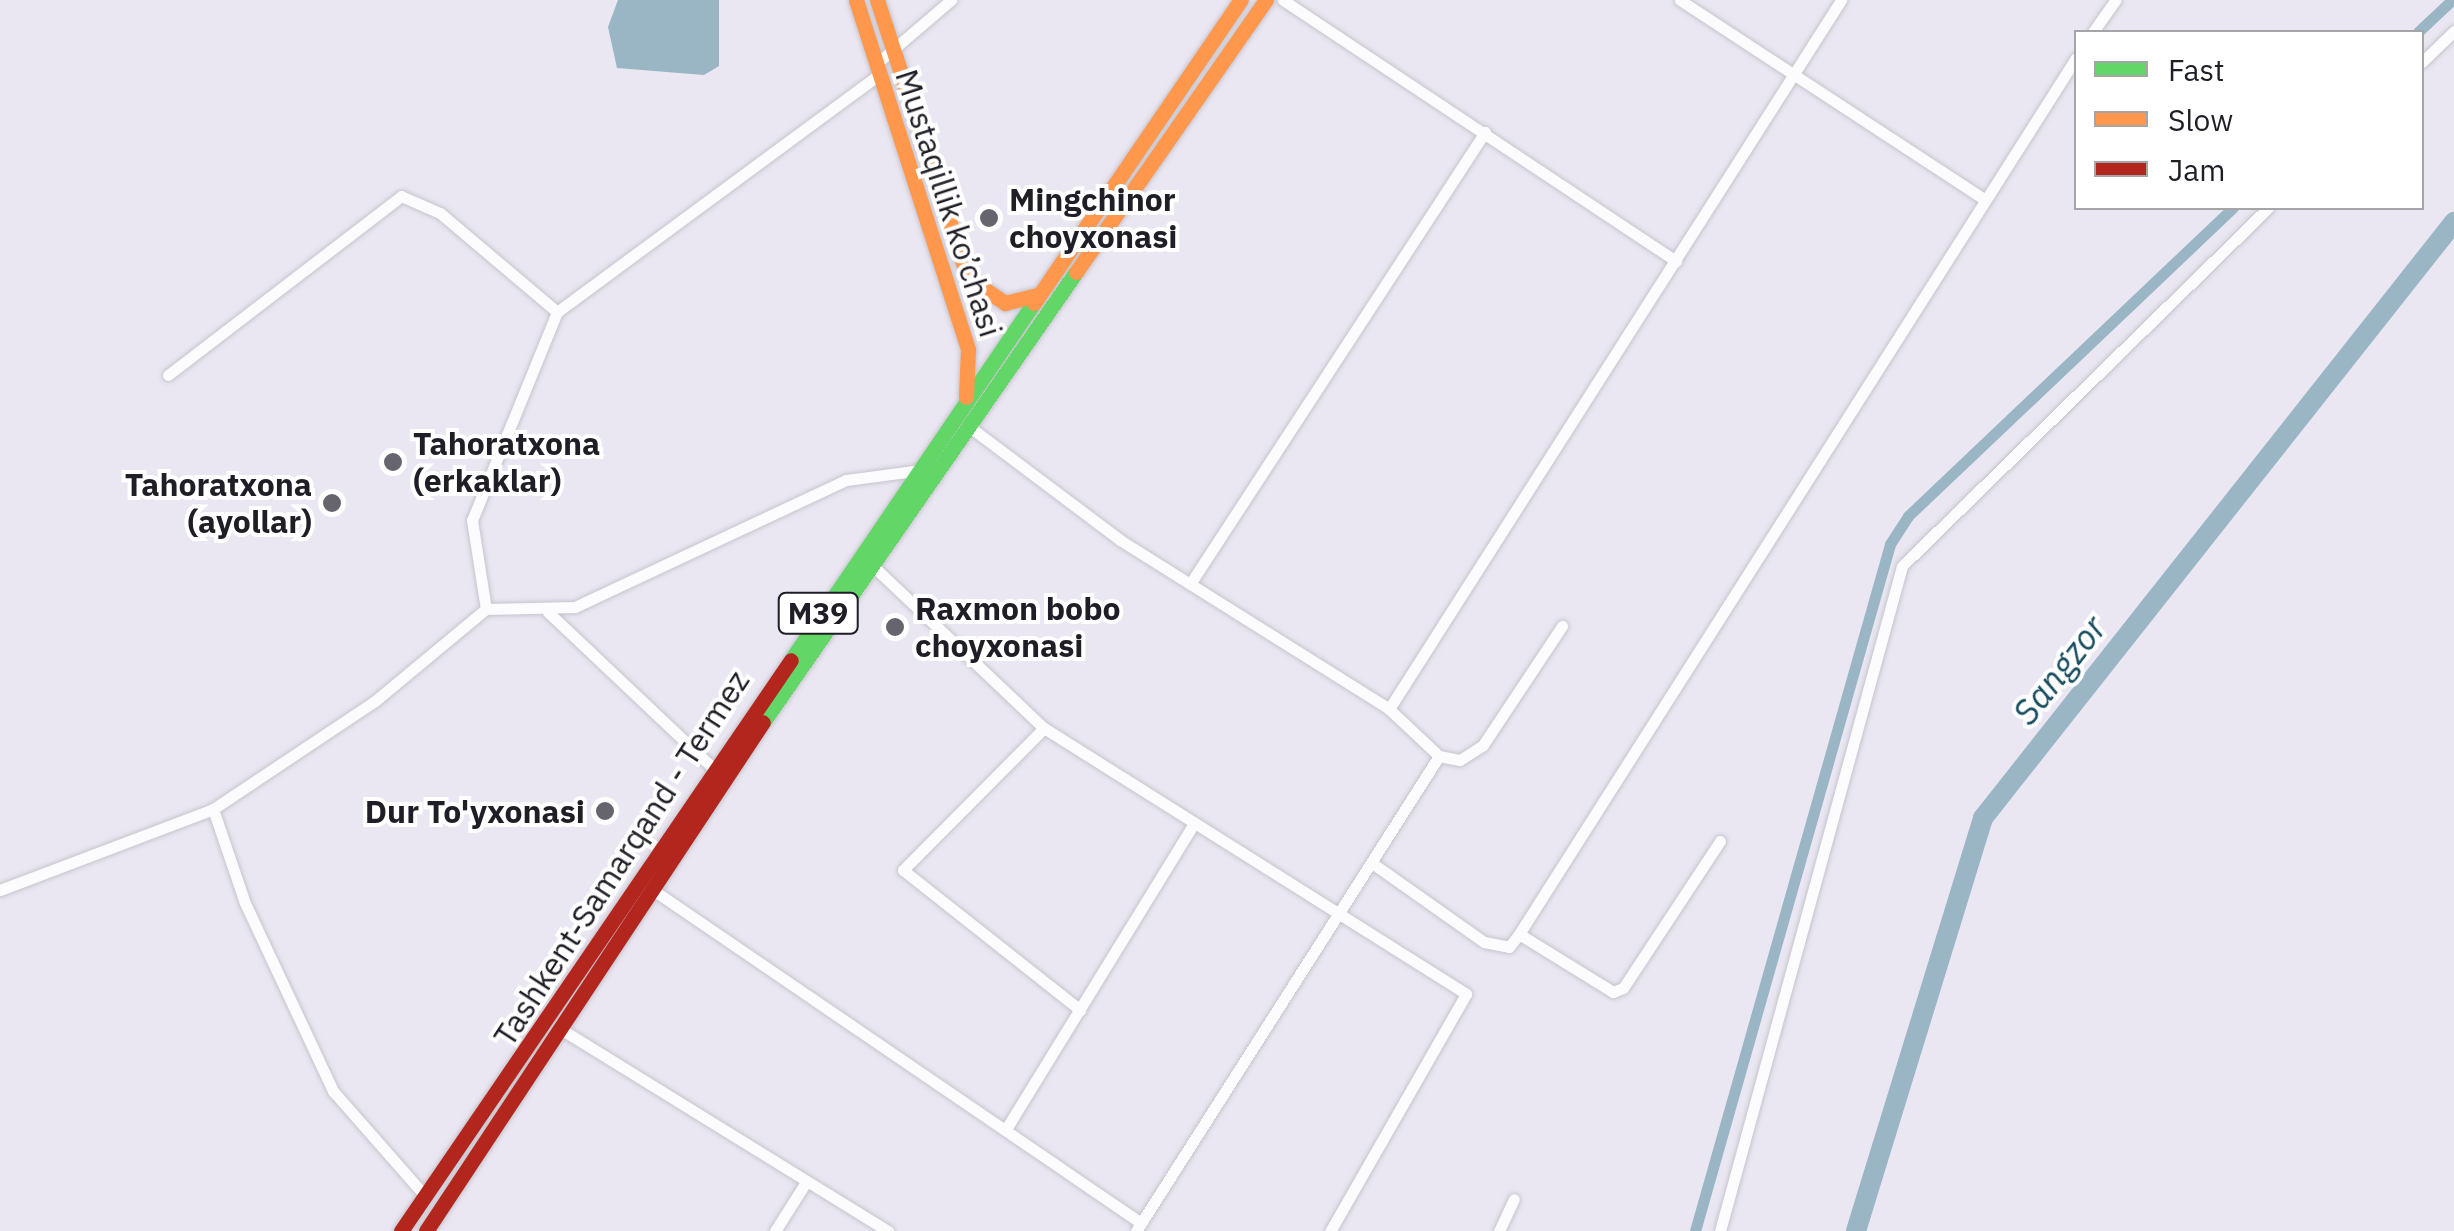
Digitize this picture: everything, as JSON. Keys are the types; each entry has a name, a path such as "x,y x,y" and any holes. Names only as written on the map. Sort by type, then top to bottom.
{"main road":[{"name":"Mustaqillik ko’chasi","path":"856,0 968,349 971,381 954,422"},
{"name":"Mustaqillik ko’chasi","path":"877,0 968,278 1013,304 1047,286"},
{"name":"Tashkent-Samarqand - Termez","path":"401,1231 712,767 921,470 1242,0"},
{"name":"Tashkent-Samarqand - Termez","path":"426,1231 873,566 1266,0"},
{"path":"1228,21 1243,34"}],"street":[{"path":"486,608 472,520 556,312 878,69 952,0"},
{"path":"1283,0 1676,260"},
{"path":"1680,0 1984,199"},
{"path":"1389,709 1842,0"},
{"path":"2095,30 2115,0"},
{"path":"2424,60 2454,31"},
{"path":"1372,863 1484,942 1510,946 2074,61"},
{"path":"1190,584 1485,132"},
{"path":"168,375 402,196 440,214 556,312"},
{"path":"1720,1231 1902,566 2266,210"},
{"path":"971,428 1190,584 1389,709 1439,756 1460,760 1483,744 1562,626"},
{"path":"0,890 213,809 375,701 486,608 548,612 846,480 921,470"},
{"path":"873,566 1044,728 1466,994 1330,1231"},
{"path":"548,612 712,767"},
{"path":"1044,728 903,870 1080,1010"},
{"path":"656,892 1006,1129 1139,1227 1439,756"},
{"path":"213,809 245,903 333,1091 426,1197"},
{"path":"1006,1129 1193,825"},
{"path":"1519,934 1613,992 1623,988 1720,842"},
{"path":"564,1031 888,1231"},
{"path":"775,1231 806,1182"},
{"path":"1499,1231 1514,1200"}],"water":[{"path":"618,0 719,0 719,66 704,75 617,68 608,27"}],"waterway":[{"path":"2420,30 2452,0"},
{"path":"1695,1231 1890,544 1908,516 2231,210"},
{"name":"Sangzor","path":"1856,1231 1983,818 2454,222"}],"traffic: fast":[{"path":"763,722 1076,272"},
{"path":"791,660 1034,303"}],"traffic: slow":[{"path":"856,0 968,349 966,397"},
{"path":"877,0 968,278 1005,303 1037,295"},
{"path":"1034,303 1241,0"},
{"path":"1076,272 1266,0"}],"traffic: jam":[{"path":"401,1231 791,660"},
{"path":"426,1231 763,722"}],"place":[{"name":"Mingchinor choyxonasi","path":"989,218"},
{"name":"Tahoratxona (erkaklar)","path":"393,462"},
{"name":"Tahoratxona (ayollar)","path":"332,503"},
{"name":"Raxmon bobo choyxonasi","path":"895,627"},
{"name":"Dur To'yxonasi","path":"605,811"}]}
